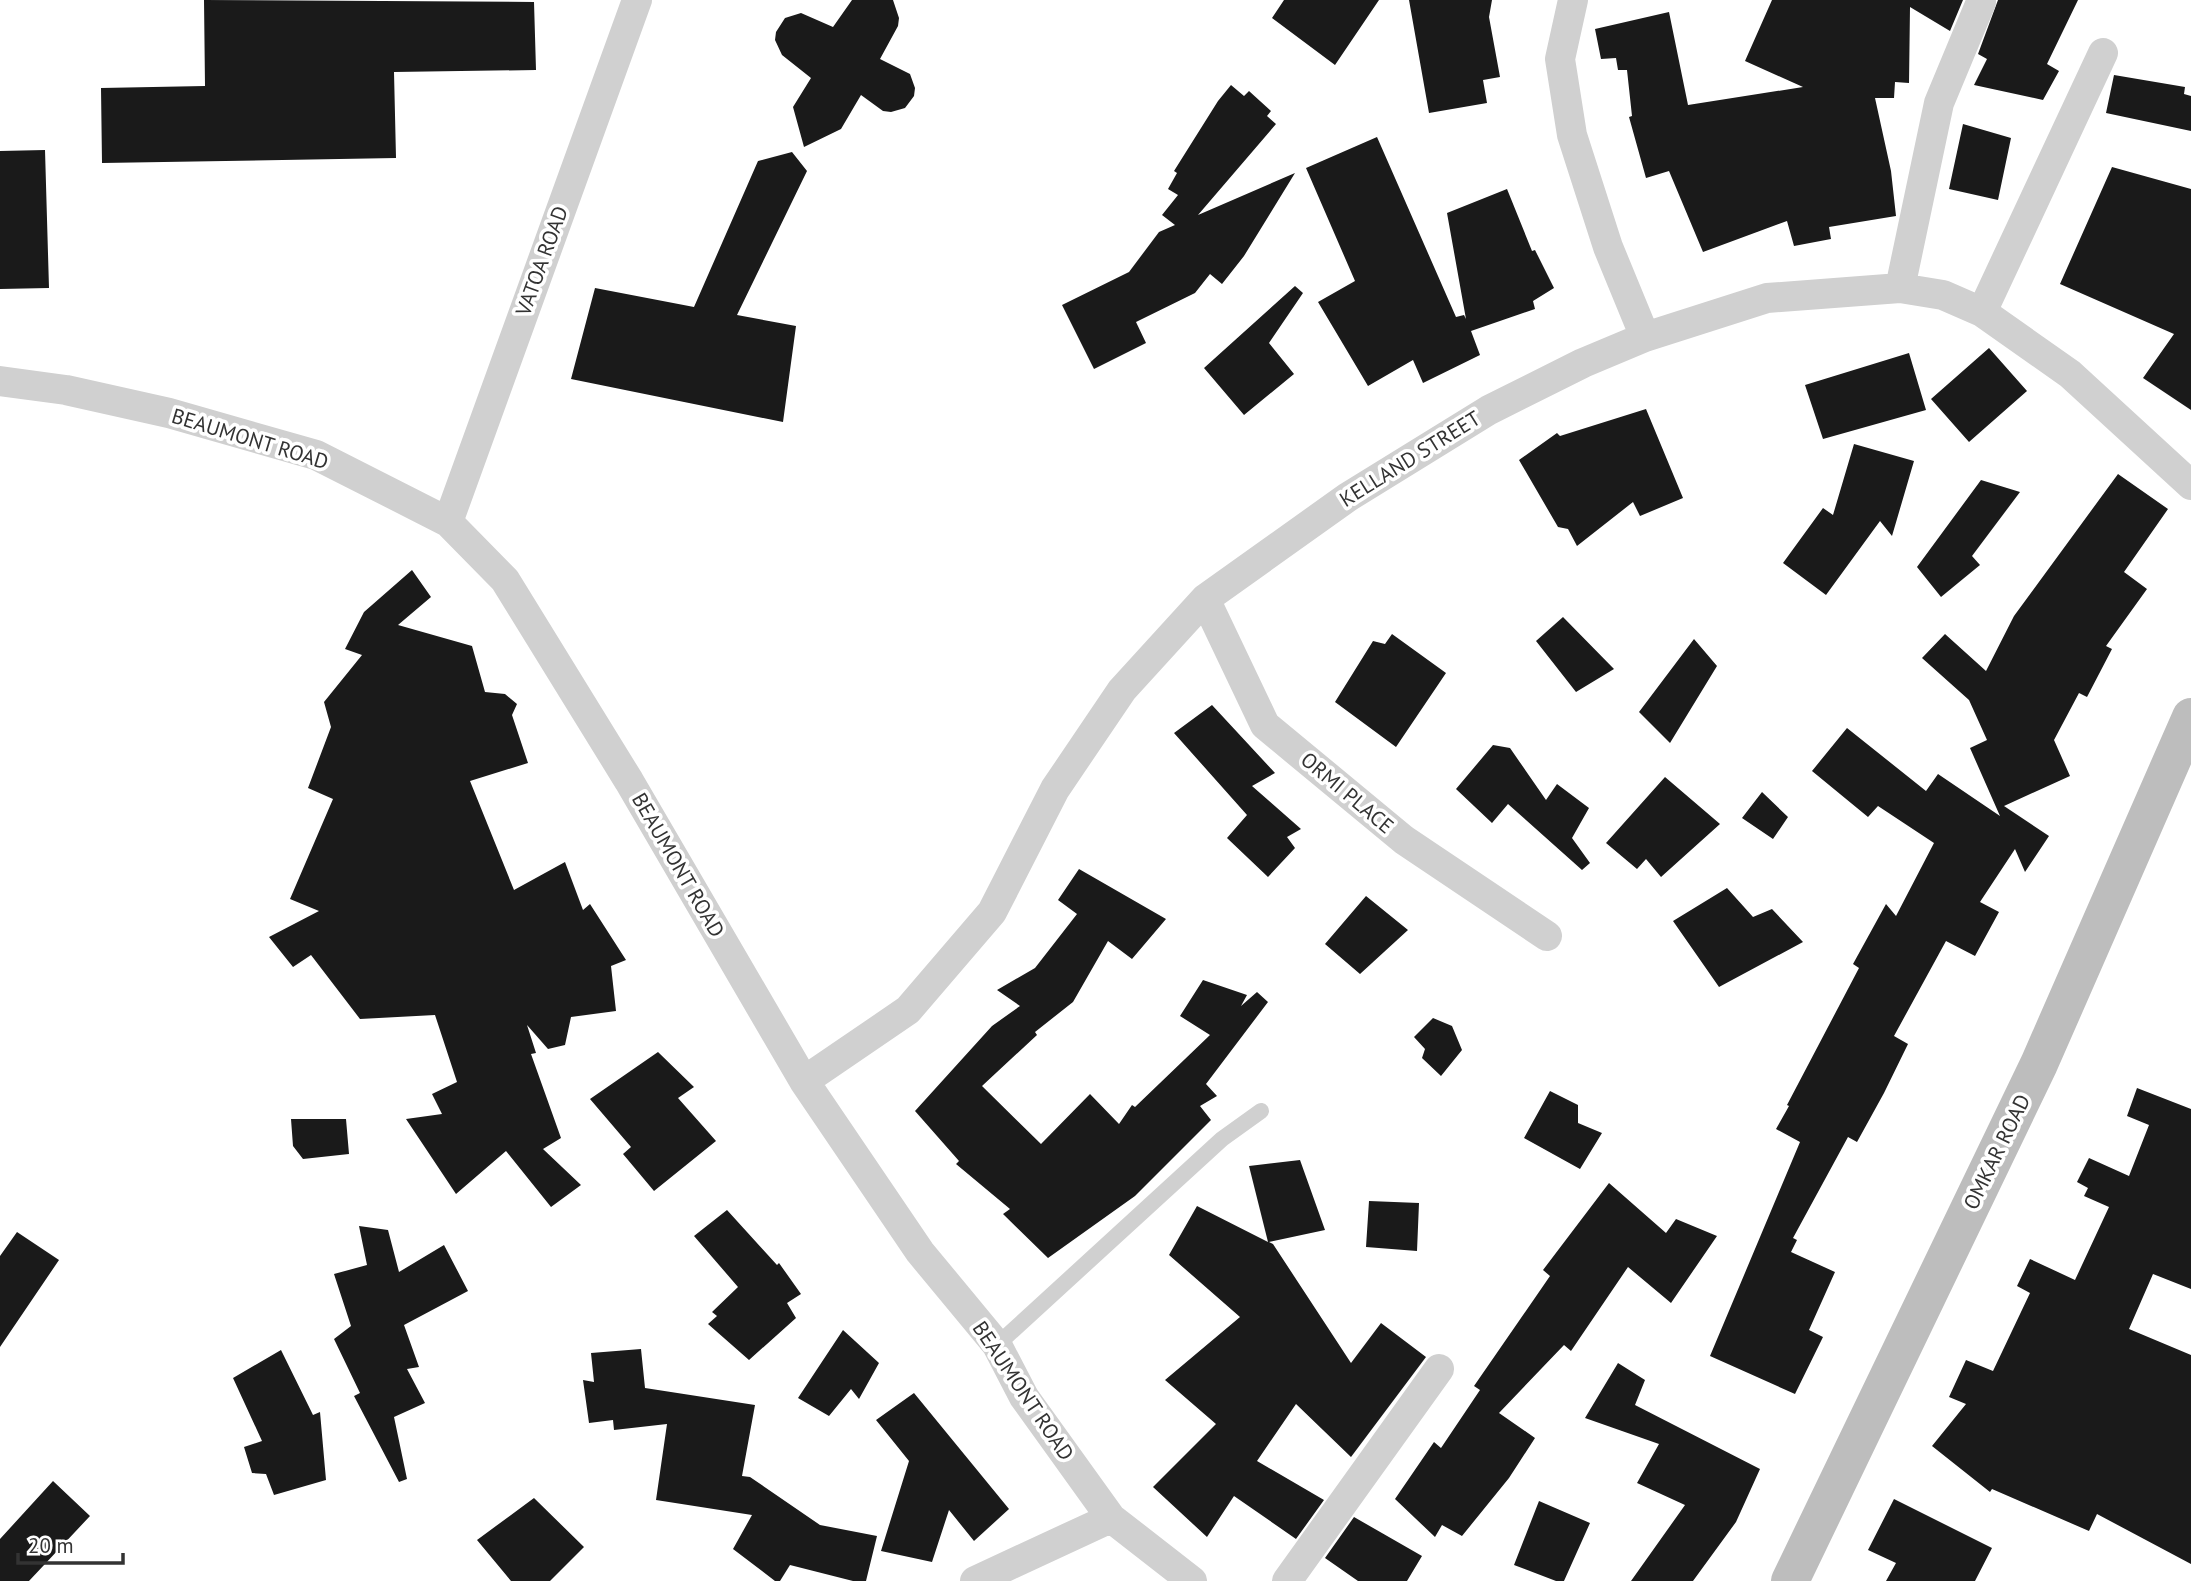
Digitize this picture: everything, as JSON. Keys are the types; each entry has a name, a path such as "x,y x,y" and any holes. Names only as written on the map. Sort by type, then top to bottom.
{"street":[{"name":"VATOA ROAD","path":"448,522 636,0"},
{"path":"1573,0 1560,59 1572,135 1608,247 1645,337"},
{"path":"1900,288 1939,103 1981,2"},
{"path":"1982,312 2103,53"},
{"name":"KELLAND STREET","path":"804,1081 908,1010 992,912 1055,789 1122,690 1205,599 1348,497 1489,410 1645,337 1767,298 1900,288 1943,295 1982,312 2070,374 2191,485"},
{"name":"BEAUMONT ROAD","path":"0,381 66,390 169,413 316,455 448,522 505,580 629,781 804,1081 920,1252 996,1345 1024,1397 1111,1518 1192,1581"},
{"name":"ORMI PLACE","path":"1205,599 1265,725 1404,840 1548,936"},
{"name":"OMKAR ROAD","path":"1790,1581 2039,1064 2191,717"},
{"path":"1287,1581 1439,1369"},
{"path":"975,1581 1111,1518"}],"lane":[{"path":"996,1345 1222,1139 1261,1111"}],"building":[{"path":"204,0 534,2 536,70 394,72 396,158 102,163 101,88 205,86"},
{"path":"852,0 893,0 899,18 898,26 880,59 910,74 915,88 914,96 905,108 891,112 883,111 861,95 841,129 804,147 793,107 811,78 782,55 775,40 776,32 785,18 801,13 833,27"},
{"path":"1284,0 1379,0 1335,65 1272,18"},
{"path":"1409,0 1492,0 1489,17 1500,77 1483,80 1487,103 1429,113"},
{"path":"1772,0 1963,0 1950,31 1910,7 1909,83 1895,82 1894,98 1875,98 1891,171 1896,216 1829,227 1831,239 1794,246 1787,221 1703,252 1669,171 1646,178 1629,117 1632,116 1627,70 1618,70 1616,58 1601,59 1595,29 1669,12 1688,105 1803,87 1745,61"},
{"path":"1998,0 2078,0 2047,64 2059,71 2043,100 1974,85 1987,59 1978,54"},
{"path":"2114,75 2185,87 2184,94 2191,96 2191,131 2106,113"},
{"path":"1231,85 1244,96 1249,91 1271,111 1267,116 1276,124 1198,215 1295,173 1244,256 1222,284 1210,274 1195,293 1136,322 1146,343 1094,369 1062,305 1129,272 1159,232 1175,225 1162,215 1178,195 1168,189 1177,173 1174,171"},
{"path":"1963,124 2011,138 1998,200 1949,189"},
{"path":"1377,137 1456,317 1464,315 1466,319 1447,213 1507,189 1532,251 1535,250 1554,288 1533,301 1535,309 1471,331 1480,355 1423,383 1413,360 1368,386 1318,302 1355,281 1306,168"},
{"path":"45,150 49,288 0,289 0,151"},
{"path":"792,152 807,171 737,315 796,326 783,422 571,379 595,288 694,307 758,161"},
{"path":"2112,167 2191,189 2191,410 2143,378 2174,334 2060,284"},
{"path":"1295,286 1303,293 1269,343 1294,374 1244,415 1204,368"},
{"path":"1989,348 2027,391 1969,442 1931,399"},
{"path":"1909,353 1926,410 1823,439 1805,385"},
{"path":"1646,409 1683,498 1640,516 1633,502 1577,546 1568,529 1558,527 1519,460 1557,433 1560,436"},
{"path":"1854,444 1914,461 1892,536 1880,521 1826,595 1783,563 1823,508 1833,515"},
{"path":"2118,474 2168,509 2124,572 2147,589 2106,646 2112,649 2087,697 2079,693 2054,740 2070,776 2004,806 2049,836 2025,872 2015,849 1980,902 1999,912 1975,956 1946,941 1894,1036 1908,1044 1884,1093 1857,1142 1848,1137 1793,1238 1797,1240 1791,1252 1835,1272 1809,1330 1823,1337 1795,1394 1710,1356 1800,1142 1776,1129 1859,968 1853,964 1886,904 1896,916 1934,843 1878,806 1868,817 1812,771 1847,728 1926,791 1938,774 2000,816 1970,748 1987,740 1969,700 1922,658 1945,634 1986,671 2014,616"},
{"path":"1981,480 2020,492 1972,556 1980,565 1941,597 1917,567"},
{"path":"412,570 431,597 398,625 472,646 485,692 505,694 517,704 512,715 528,763 470,781 514,890 565,862 583,910 590,904 626,960 611,966 616,1011 571,1017 565,1045 548,1049 527,1025 536,1053 531,1054 561,1138 543,1149 581,1185 551,1207 506,1151 456,1194 406,1119 442,1114 432,1094 457,1082 435,1015 360,1019 311,955 293,967 269,937 319,911 290,899 333,799 308,788 331,727 324,702 362,655 345,649 364,612"},
{"path":"1563,617 1614,669 1576,692 1536,641"},
{"path":"1392,634 1446,673 1396,747 1335,702 1373,641 1385,644"},
{"path":"1694,639 1717,666 1670,743 1639,712"},
{"path":"1212,705 1275,773 1252,786 1301,829 1287,837 1295,848 1268,877 1227,838 1247,815 1174,733"},
{"path":"1493,745 1510,748 1546,800 1557,784 1589,808 1572,838 1590,863 1582,870 1508,804 1492,823 1456,789"},
{"path":"1665,777 1720,824 1661,877 1646,859 1637,869 1606,843"},
{"path":"1762,792 1788,817 1773,839 1742,818"},
{"path":"1079,869 1166,919 1132,959 1108,941 1073,1002 1035,1032 1037,1035 982,1086 1041,1144 1090,1094 1119,1124 1132,1105 1135,1107 1210,1035 1180,1016 1203,980 1247,995 1241,1006 1257,992 1268,1002 1206,1084 1217,1096 1200,1106 1211,1120 1135,1196 1048,1258 1003,1214 1010,1209 956,1164 959,1161 915,1111 992,1026 1020,1006 997,990 1035,968 1077,914 1058,900"},
{"path":"1727,888 1753,917 1772,909 1803,942 1719,987 1673,921"},
{"path":"1366,896 1408,930 1360,974 1325,944"},
{"path":"1433,1018 1452,1026 1462,1050 1441,1076 1422,1058 1425,1049 1414,1037"},
{"path":"658,1052 694,1087 678,1098 716,1141 654,1191 623,1154 631,1147 590,1099"},
{"path":"2137,1088 2191,1109 2191,1289 2153,1274 2129,1329 2191,1355 2191,1564 2097,1514 2089,1531 1992,1489 1990,1492 1932,1446 1966,1404 1949,1397 1966,1360 1993,1371 2030,1293 2017,1286 2030,1259 2075,1280 2109,1207 2084,1196 2088,1188 2077,1182 2089,1158 2129,1176 2149,1125 2127,1116"},
{"path":"1550,1091 1578,1105 1578,1123 1602,1133 1580,1169 1524,1138"},
{"path":"291,1119 346,1119 349,1154 303,1159 293,1146"},
{"path":"1300,1160 1325,1230 1269,1242 1273,1244 1351,1363 1381,1323 1426,1357 1351,1457 1296,1404 1257,1461 1324,1500 1296,1539 1234,1496 1207,1537 1153,1487 1216,1424 1165,1380 1240,1317 1169,1255 1197,1206 1268,1242 1249,1166"},
{"path":"1609,1183 1666,1233 1676,1219 1717,1236 1671,1303 1628,1267 1571,1351 1564,1345 1499,1413 1535,1438 1509,1478 1462,1536 1442,1525 1435,1537 1395,1499 1434,1442 1441,1448 1480,1390 1474,1386 1550,1276 1543,1270"},
{"path":"1369,1201 1419,1203 1417,1251 1366,1247"},
{"path":"727,1210 777,1265 779,1263 801,1294 787,1303 796,1318 749,1360 708,1324 717,1316 712,1312 738,1287 694,1236"},
{"path":"359,1226 388,1230 399,1272 444,1245 468,1291 404,1325 419,1367 407,1369 425,1403 394,1417 407,1479 399,1482 354,1396 360,1393 334,1339 351,1326 334,1274 367,1265"},
{"path":"17,1232 59,1260 0,1347 0,1256"},
{"path":"843,1330 879,1363 859,1399 851,1389 829,1416 798,1398"},
{"path":"641,1349 645,1388 755,1405 742,1476 750,1477 820,1525 877,1536 866,1581 853,1581 790,1565 780,1581 775,1581 733,1549 752,1515 656,1500 667,1424 614,1430 613,1420 589,1423 583,1380 594,1382 591,1353"},
{"path":"281,1350 313,1415 320,1412 326,1480 274,1495 266,1474 252,1473 244,1447 262,1441 233,1378"},
{"path":"1618,1363 1645,1380 1635,1405 1760,1469 1736,1522 1693,1581 1631,1581 1685,1505 1637,1483 1659,1444 1585,1418"},
{"path":"914,1393 1009,1509 974,1541 949,1510 932,1562 881,1551 909,1461 876,1420"},
{"path":"53,1481 90,1516 29,1581 0,1581 0,1539"},
{"path":"534,1498 584,1547 550,1581 511,1581 477,1540"},
{"path":"1894,1499 1992,1548 1975,1581 1886,1581 1896,1563 1868,1550"},
{"path":"1539,1501 1590,1523 1564,1581 1556,1581 1514,1565"},
{"path":"1354,1517 1422,1556 1407,1581 1358,1581 1325,1558"}]}
